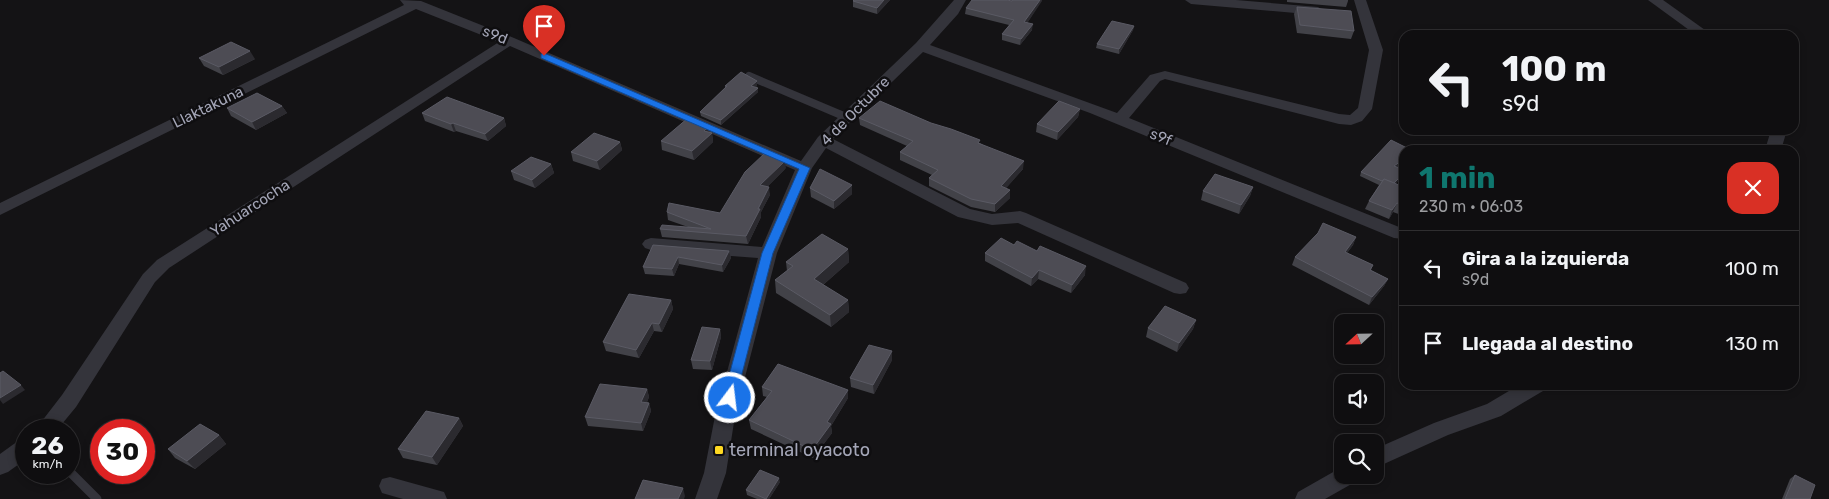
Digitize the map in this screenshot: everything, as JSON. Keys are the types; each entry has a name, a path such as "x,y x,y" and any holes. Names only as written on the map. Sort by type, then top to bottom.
{"street":[{"name":"4 de Octubre","path":"706,499 715,473 725,416 768,253 804,168 823,140 921,46 953,11 960,0"},
{"path":"1190,0 1334,13"},
{"path":"1119,120 1155,78 1165,75 1339,119 1351,120 1357,118 1365,109 1376,50 1359,15 1360,0"},
{"path":"1654,0 1698,30"},
{"name":"s9d","path":"410,2 509,41 804,168"},
{"name":"Llaktakuna","path":"0,210 410,2"},
{"name":"Yahuarcocha","path":"54,419 69,401 149,278 163,264 509,41"},
{"name":"s9f","path":"921,46 1119,120 1399,234"},
{"path":"823,140 964,213 983,220 1004,222 1020,217 1180,288"},
{"path":"651,244 768,253"},
{"path":"1384,455 1441,429 1494,410 1528,390"},
{"path":"0,466 15,455"},
{"path":"1306,499 1334,482"},
{"path":"390,486 436,499"}],"lane":[{"path":"749,76 846,117"},
{"path":"80,482 98,499"}],"building":[{"path":"854,0 884,0 877,8"},
{"path":"972,0 1040,0 1024,22 1033,24 1021,39 1002,34 1014,20 966,8"},
{"path":"1297,7 1351,11 1354,31 1300,25"},
{"path":"1112,21 1134,26 1119,49 1097,44"},
{"path":"231,42 250,51 219,67 199,58"},
{"path":"741,72 757,81 751,86 758,88 721,120 700,112 727,86 725,86"},
{"path":"257,93 282,106 252,122 227,108"},
{"path":"447,97 504,118 485,134 422,113"},
{"path":"880,101 931,123 980,140 978,143 1024,161 1001,186 1010,190 995,204 971,199 929,178 938,170 900,152 913,141 859,118"},
{"path":"1059,101 1080,109 1058,132 1037,124"},
{"path":"688,118 708,127 704,131 712,133 692,151 661,141"},
{"path":"594,133 620,142 597,161 571,152"},
{"path":"1391,140 1401,145 1399,145 1399,162 1394,166 1399,168 1399,178 1394,183 1384,179 1382,181 1361,172"},
{"path":"766,152 785,161 760,185 769,187 746,236 660,229 662,225 711,229 667,212 669,203 720,213 745,172"},
{"path":"531,157 551,164 532,180 511,171"},
{"path":"820,169 852,185 834,201 810,188"},
{"path":"1215,174 1253,187 1241,205 1203,191"},
{"path":"1384,179 1399,185 1399,204 1397,203 1392,210 1369,201"},
{"path":"1323,223 1356,237 1345,252 1373,265 1370,270 1388,279 1372,297 1295,257 1318,233"},
{"path":"822,234 848,249 814,279 848,300 830,315 775,280 793,266 786,262"},
{"path":"1001,238 1014,245 1017,241 1037,251 1040,246 1086,266 1072,285 1039,270 1032,278 985,253"},
{"path":"653,245 729,251 722,265 678,257 672,269 643,267"},
{"path":"629,294 671,300 659,324 652,323 636,350 603,342"},
{"path":"1165,306 1196,320 1179,343 1148,328"},
{"path":"702,327 720,329 710,361 691,360"},
{"path":"869,345 892,351 873,385 850,378"},
{"path":"778,364 848,390 827,422 831,424 812,450 749,420 772,391 762,387"},
{"path":"3,371 21,385 0,398 0,373"},
{"path":"600,384 647,389 641,402 649,403 641,423 585,417"},
{"path":"426,411 459,418 432,457 398,449"},
{"path":"200,424 219,435 187,461 168,449"},
{"path":"760,470 779,478 766,499 746,490"},
{"path":"1795,475 1815,485 1810,499 1785,499"},
{"path":"643,480 683,488 678,499 635,499"}],"place":[{"name":"terminal oyacoto","path":"719,450"}],"route":[{"path":"544,56 804,168 768,253 730,398"}]}
